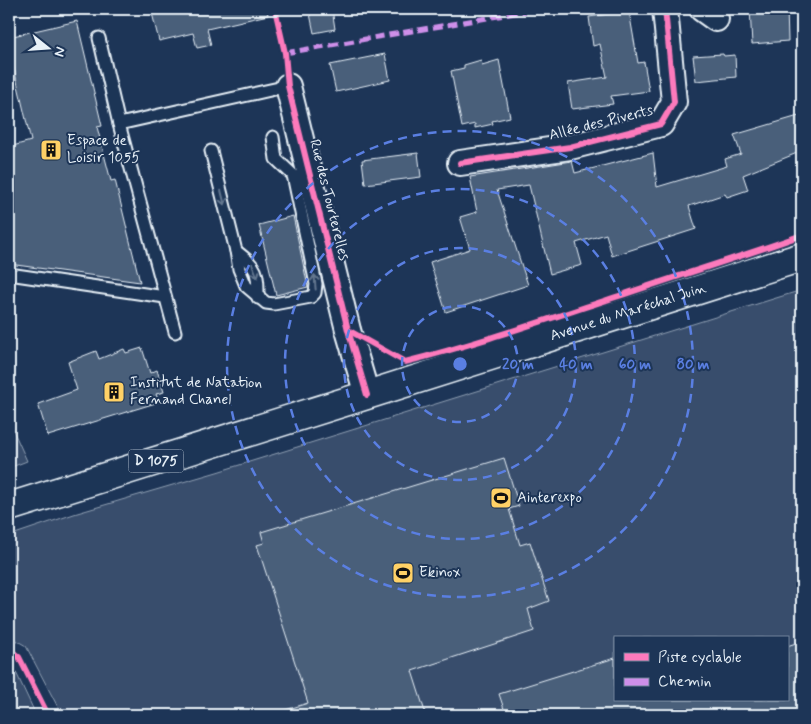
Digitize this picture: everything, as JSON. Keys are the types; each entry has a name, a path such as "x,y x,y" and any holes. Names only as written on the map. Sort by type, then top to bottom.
{"main road":[{"name":"Avenue du Maréchal Juin","path":"367,396 802,257"},
{"name":"D 1075","path":"9,507 303,414 367,396"}],"street":[{"name":"Allée des Piverts","path":"460,163 570,147 661,124 674,102 664,9"},
{"name":"Rue des Tourterelles","path":"288,86 348,330 367,396"}],"lane":[{"path":"99,38 175,332"},
{"path":"120,124 288,86"},
{"path":"211,151 236,251 252,264 258,276 258,298 266,303 274,304 311,297 315,293 316,284 293,175 276,159 273,137"},
{"path":"9,274 166,297"}],"shaded area":[{"name":"Ainterexpo","path":"802,290 802,715 62,715 26,646 9,636 9,536 74,514 217,472"},
{"path":"9,421 27,461 9,468"},
{"path":"9,663 13,666 36,715 9,715"}],"building":[{"path":"151,9 267,9 268,15 207,29 211,45 197,48 193,33 159,41"},
{"path":"309,9 332,9 335,29 314,33"},
{"path":"750,9 787,9 788,41 752,44"},
{"path":"629,11 638,63 644,62 649,91 611,96 613,104 572,109 568,83 607,77 600,44 593,46 589,17"},
{"name":"Espace de Loisir 1055","path":"77,21 102,126 97,127 111,181 115,180 140,282 9,264 9,147 31,141 9,47 9,37"},
{"path":"385,54 390,80 336,92 330,65"},
{"path":"723,54 724,56 735,55 736,77 696,81 693,56"},
{"path":"481,60 482,65 499,60 510,117 492,121 493,124 475,128 475,124 462,127 451,71 464,68 464,65"},
{"path":"802,115 802,151 743,175 748,190 727,197 725,194 689,206 696,229 612,256 606,234 576,243 582,265 550,274 529,185 497,190 528,285 446,312 430,262 470,249 460,217 477,212 470,177 572,161 575,173 653,153 657,187 727,166 725,159 741,154 734,135"},
{"path":"418,153 421,177 365,184 362,160"},
{"path":"293,216 308,287 276,295 259,225"},
{"name":"Institut de Natation Fernand Chanel","path":"142,348 150,373 157,370 164,392 156,394 159,402 48,436 38,404 77,390 68,362 96,351 99,359 124,349 126,353"},
{"name":"Ekinox","path":"504,458 519,506 509,509 520,545 530,542 549,601 528,609 534,631 412,671 426,715 279,715 279,712 308,703 257,545 264,543 261,532"},
{"path":"802,641 802,715 506,715 499,694 614,658 614,702 788,702 788,646"}],"marked path":[{"path":"285,53 539,9"}],"cycle path":[{"path":"275,9 285,53 288,86 348,330 367,395"},
{"path":"460,163 570,147 661,124 674,102 665,9"},
{"path":"348,330 405,362 512,331 802,235"},
{"path":"9,649 19,657 48,715"}],"place":[{"name":"Espace de Loisir 1055","path":"51,150"},
{"name":"Institut de Natation Fernand Chanel","path":"114,392"},
{"name":"Ainterexpo","path":"501,498"},
{"name":"Ekinox","path":"403,573"}]}
